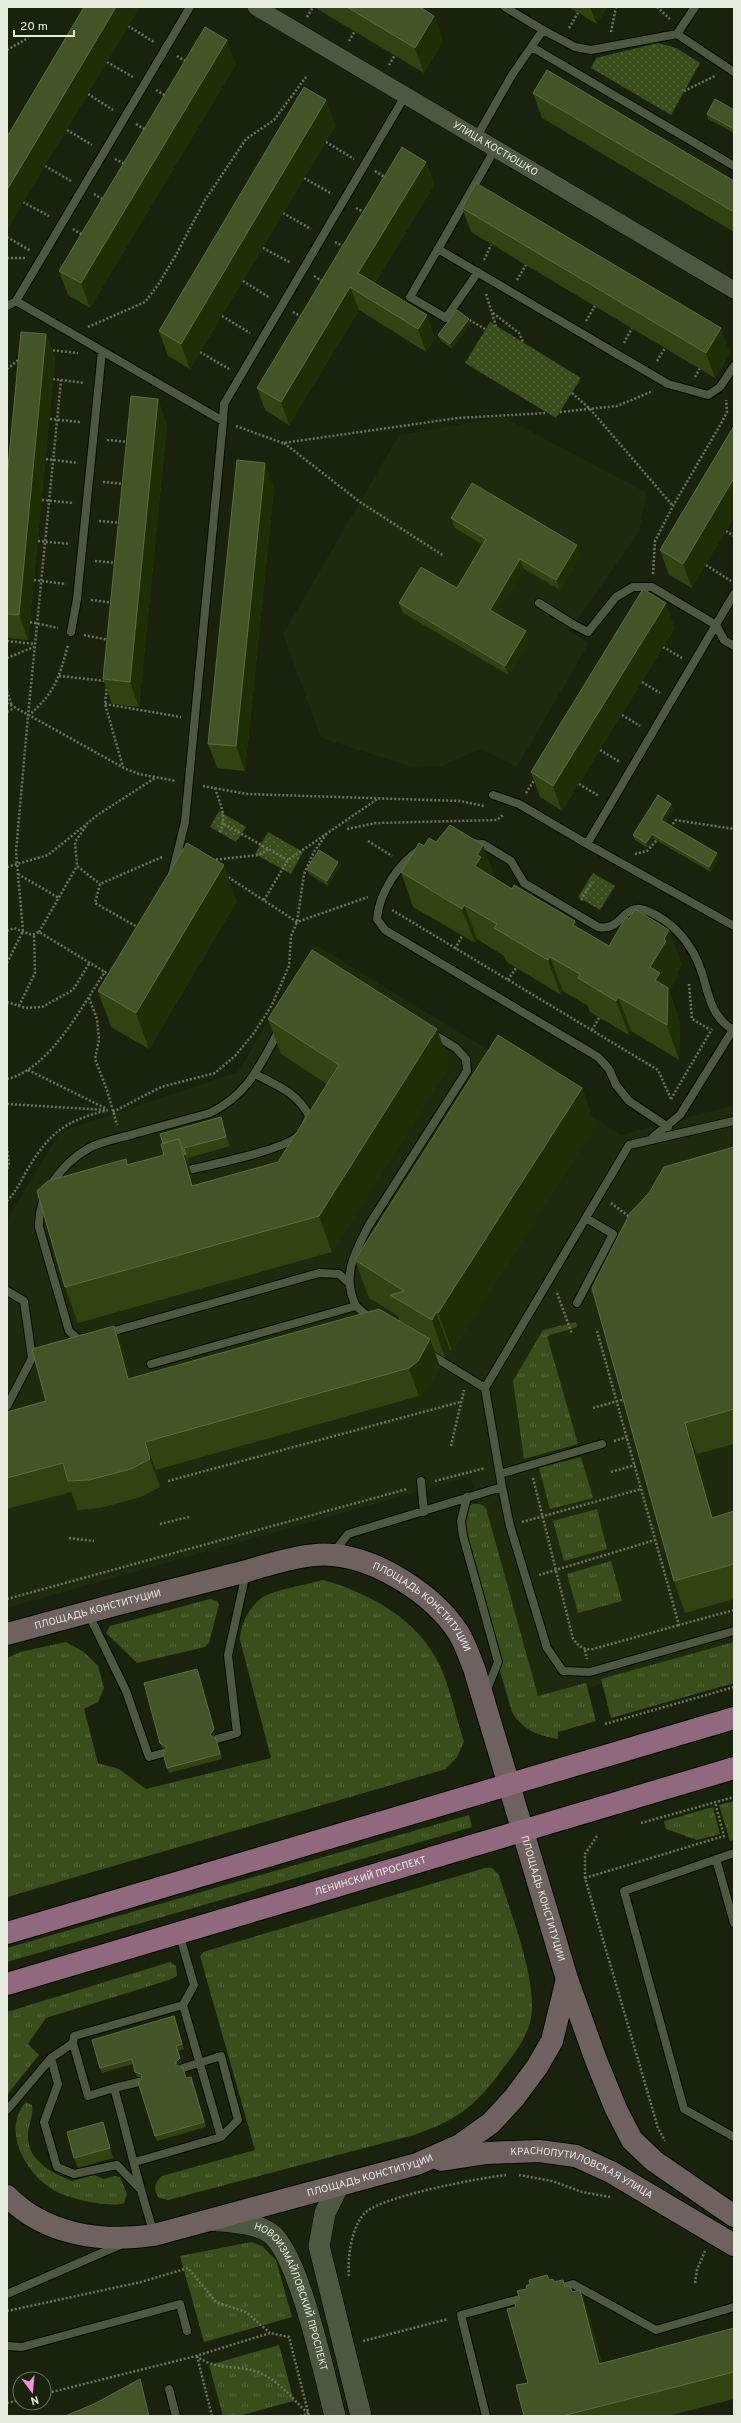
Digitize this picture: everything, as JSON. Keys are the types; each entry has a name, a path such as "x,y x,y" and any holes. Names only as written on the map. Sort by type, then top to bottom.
{"main road":[{"name":"ПЛОЩАДЬ КОНСТИТУЦИИ","path":"7,1634 305,1557 332,1555 380,1569 408,1584 429,1600 445,1615 458,1633 474,1668 508,1784 524,1830 567,1979 552,2041 537,2068 514,2098 491,2123 460,2144 417,2164 144,2237 69,2232 40,2222 7,2196"},
{"path":"7,1933 734,1718"},
{"name":"ЛЕНИНСКИЙ ПРОСПЕКТ","path":"7,1984 734,1768"},
{"path":"567,1979 596,2060 632,2140 654,2161 734,2216"},
{"name":"КРАСНОПУТИЛОВСКАЯ УЛИЦА","path":"417,2164 487,2153 539,2151 576,2156 612,2172 734,2245"}],"street":[{"name":"УЛИЦА КОСТЮШКО","path":"256,7 734,290"},
{"path":"339,2185 325,2213 319,2246 361,2416"},
{"name":"НОВОИЗМАЙЛОВСКИЙ ПРОСПЕКТ","path":"209,2220 246,2224 269,2232 284,2248 292,2265 335,2416"}],"lane":[{"path":"7,306 16,301 190,7"},
{"path":"505,7 575,47 591,50 677,34 732,70"},
{"path":"677,34 695,7"},
{"path":"476,138 512,75 543,30"},
{"path":"532,47 734,166"},
{"path":"170,883 185,822 224,404 405,96"},
{"path":"478,272 446,318 410,297 495,149"},
{"path":"438,249 668,384 708,395 720,387 734,366"},
{"path":"16,301 223,421"},
{"path":"71,632 77,599 102,351"},
{"path":"539,603 574,626 588,632 616,597 633,587 652,587 716,625 724,640 734,646"},
{"path":"587,844 734,594"},
{"path":"493,795 519,804 587,844 734,926"},
{"path":"461,844 484,844 511,860 524,883 598,927 607,929 614,925 628,912 636,908 645,910 675,928 684,937 701,972 710,1006 718,1018 733,1029 690,1101 668,1127 647,1141"},
{"path":"430,848 422,849 411,854 403,863 378,904 377,919 385,930 598,1058 609,1068 616,1086 629,1101 668,1127"},
{"path":"286,1019 255,1074 240,1094 227,1105 210,1114 89,1148 69,1164 55,1179 41,1205 39,1212 39,1227 69,1331 78,1339 95,1337 319,1273 338,1274 348,1282"},
{"path":"378,1323 365,1316 356,1306 350,1295 348,1282 352,1259 369,1225 467,1071 466,1059 456,1048 422,1027"},
{"path":"169,1176 280,1146 295,1139 305,1128 309,1116 303,1104 294,1096 255,1074"},
{"path":"734,1120 629,1145 485,1388 510,1526 547,1648 563,1671 590,1672 734,1632"},
{"path":"41,1205 54,1205"},
{"path":"577,1303 613,1234 586,1218"},
{"path":"7,1291 24,1300 32,1358 7,1406"},
{"path":"151,1364 356,1306"},
{"path":"423,1350 485,1388"},
{"path":"500,1474 602,1444"},
{"path":"421,1483 424,1512"},
{"path":"332,1555 348,1534 502,1487"},
{"path":"467,1497 461,1521 462,1536 498,1662 483,1698"},
{"path":"217,1739 237,1733 228,1655 247,1571"},
{"path":"88,1612 126,1691 150,1757 163,1753"},
{"path":"734,1853 624,1891 684,2109 734,2137"},
{"path":"716,1859 734,1923"},
{"path":"138,2082 88,2096 73,2043 74,2036 183,2005 194,1985 179,1933"},
{"path":"183,2005 221,2137"},
{"path":"7,2110 51,2058 73,2043"},
{"path":"135,2162 221,2137 238,2120 221,2056 183,2068"},
{"path":"51,2058 58,2084 44,2122 57,2167 74,2174 117,2165 139,2188"},
{"path":"7,2294 144,2237 135,2162 114,2088"},
{"path":"486,2416 461,2315 573,2284 656,2330 734,2307"},
{"path":"7,2346 22,2348 180,2304 187,2331"},
{"path":"169,2389 176,2416"}],"path":[{"path":"307,18 313,7"},
{"path":"608,46 616,7"},
{"path":"348,42 355,31"},
{"path":"7,50 28,38"},
{"path":"389,66 395,55"},
{"path":"684,91 732,70"},
{"path":"66,330 90,327 145,302 177,253 205,200 246,139 274,120 306,77"},
{"path":"478,272 496,326"},
{"path":"452,310 485,329"},
{"path":"492,312 519,332 523,342"},
{"path":"42,349 73,354 102,351"},
{"path":"8,369 26,353"},
{"path":"53,379 99,384"},
{"path":"7,963 24,931 16,865 28,716 61,380"},
{"path":"560,412 617,406 635,400 668,384"},
{"path":"652,587 656,542 673,506 727,412 727,401 720,387"},
{"path":"572,393 590,409 673,506"},
{"path":"283,443 458,418 547,413"},
{"path":"50,419 95,424"},
{"path":"223,421 283,443 360,502 444,556"},
{"path":"93,439 133,443"},
{"path":"127,449 128,442"},
{"path":"46,459 91,464"},
{"path":"122,491 124,477"},
{"path":"89,481 129,484"},
{"path":"42,500 86,504"},
{"path":"119,529 120,515"},
{"path":"85,520 125,523"},
{"path":"726,531 734,536"},
{"path":"38,541 82,545"},
{"path":"115,569 116,556"},
{"path":"81,559 121,563"},
{"path":"706,565 734,583"},
{"path":"34,580 78,585"},
{"path":"111,610 112,596"},
{"path":"77,599 117,603"},
{"path":"30,622 37,622 113,642"},
{"path":"28,716 46,701 60,676 71,632"},
{"path":"109,632 108,640 110,647"},
{"path":"7,641 35,645"},
{"path":"7,658 35,645"},
{"path":"663,647 692,664"},
{"path":"108,674 105,704 124,768"},
{"path":"60,676 108,681"},
{"path":"642,682 671,700"},
{"path":"7,691 13,707"},
{"path":"7,703 124,768 156,778 247,794 460,801 485,806 493,795"},
{"path":"105,704 195,720"},
{"path":"7,712 13,707"},
{"path":"622,715 652,733"},
{"path":"600,750 631,769"},
{"path":"7,867 48,855 73,833 99,814 156,778"},
{"path":"347,829 376,823 497,820 519,804 535,778"},
{"path":"579,784 611,802"},
{"path":"215,788 224,814 224,824 219,832"},
{"path":"264,900 288,860 380,798"},
{"path":"666,830 676,820 734,829"},
{"path":"7,931 14,928 34,934 40,932 77,866 75,842 87,824"},
{"path":"224,824 288,860"},
{"path":"28,1070 113,1112 161,1087 214,1073 236,1056 272,1005 289,966 291,936 297,922 304,874 314,852 327,833"},
{"path":"633,855 647,851 662,835"},
{"path":"368,842 403,863"},
{"path":"209,864 213,859 259,855 269,849"},
{"path":"100,884 160,857 176,854"},
{"path":"77,866 100,884"},
{"path":"221,872 297,922"},
{"path":"17,874 59,898"},
{"path":"573,912 592,882"},
{"path":"100,884 95,903 143,930"},
{"path":"297,922 373,895"},
{"path":"389,906 394,912 658,1070 671,1099 718,1018"},
{"path":"40,932 113,977"},
{"path":"19,1006 35,973 34,934"},
{"path":"455,948 462,936"},
{"path":"7,1002 25,1008 42,1007 73,990 90,962"},
{"path":"508,980 516,968"},
{"path":"7,1079 28,1070 60,1038 105,972"},
{"path":"88,998 97,1019 99,1040 95,1059 107,1090 113,1112"},
{"path":"592,1030 599,1018"},
{"path":"7,1104 108,1110"},
{"path":"7,1201 20,1186 40,1150 53,1134 88,1115 108,1110"},
{"path":"7,1147 9,1163 7,1169"},
{"path":"600,1194 634,1221"},
{"path":"597,1331 679,1625"},
{"path":"451,1446 460,1402 468,1377"},
{"path":"593,1408 625,1398"},
{"path":"168,1481 460,1402"},
{"path":"529,1465 573,1639 585,1650 734,1610"},
{"path":"611,1472 635,1465"},
{"path":"7,1599 421,1483 484,1467 500,1474"},
{"path":"510,1526 641,1489"},
{"path":"160,1524 189,1517"},
{"path":"69,1538 94,1541"},
{"path":"526,1579 655,1540"},
{"path":"605,1724 734,1687"},
{"path":"641,1823 734,1797"},
{"path":"585,1878 724,1836 715,1802"},
{"path":"597,1836 585,1854 585,1878 658,2128 666,2144"},
{"path":"350,2284 348,2270 353,2236 365,2212 375,2206 439,2187 483,2177 521,2174 552,2181 582,2192 612,2198"},
{"path":"695,2283 697,2270 707,2247"},
{"path":"7,2311 141,2282 188,2268 216,2302 246,2312 270,2333 289,2338 309,2415"},
{"path":"361,2341 461,2315"},
{"path":"52,2392 196,2356 270,2333"},
{"path":"196,2356 209,2365 258,2372 277,2382 309,2415"},
{"path":"196,2356 212,2416"},
{"path":"300,2416 309,2415"}],"shaded area":[{"path":"504,417 647,493 639,532 569,631 589,643 517,767 481,749 442,766 412,767 321,738 283,634 399,435"},
{"path":"314,944 546,1085 621,1135 734,1105 734,1647 534,1703 470,1477 7,1608 7,1220 60,1132 238,1072"}],"green space":[{"path":"658,43 676,48 700,63 671,115 591,68 596,58"},
{"path":"490,322 581,378 556,418 465,363"},
{"path":"219,811 246,827 236,842 210,827"},
{"path":"268,832 303,852 291,874 255,854"},
{"path":"593,873 615,886 600,910 578,897"},
{"path":"576,1322 577,1327 547,1336 578,1444 524,1459 513,1381 543,1330"},
{"path":"581,1457 593,1498 550,1509 539,1468"},
{"path":"480,1504 486,1508 538,1696 586,1683 596,1721 558,1732 558,1739 537,1734 526,1728 512,1712 458,1529 468,1506"},
{"path":"597,1509 607,1549 564,1561 553,1521"},
{"path":"611,1561 622,1601 578,1613 567,1574"},
{"path":"323,1580 358,1592 391,1611 406,1622 431,1650 440,1666 447,1685 464,1742 457,1757 446,1769 7,1897 7,1658 20,1652 66,1642 84,1652 98,1666 104,1688 98,1702 84,1709 98,1763 119,1769 146,1789 271,1758 240,1640 240,1634 250,1610 263,1597 268,1594"},
{"path":"210,1599 217,1601 219,1604 209,1643 205,1647 137,1663 106,1633 110,1626"},
{"path":"734,1642 734,1683 611,1718 601,1679"},
{"path":"734,1801 734,1840 730,1841 719,1805"},
{"path":"713,1807 720,1834 697,1840 666,1829 664,1821"},
{"path":"469,1815 472,1827 7,1962 7,1948"},
{"path":"485,1868 492,1868 499,1875 523,1951 531,1992 532,2011 529,2026 520,2045 480,2097 452,2119 429,2130 414,2135 168,2200 159,2198 155,2186 157,2181 162,2176 255,2150 200,1956 203,1952"},
{"path":"170,1962 176,1966 177,1976 169,1980 46,2018 28,2044 39,2055 7,2095 7,2012"},
{"path":"26,2102 32,2105 28,2138 29,2146 37,2160 43,2166 72,2181 94,2175 104,2179 115,2176 120,2177 127,2194 124,2203 117,2205 103,2204 70,2197 47,2186 37,2177 21,2153 17,2140 16,2126 19,2114"},
{"path":"251,2242 262,2246 276,2260 292,2317 204,2342 180,2256"},
{"path":"279,2345 294,2401 238,2416 223,2416 209,2365"}],"building":[{"path":"84,7 116,7 7,190 7,137"},
{"path":"347,7 420,7 434,16 415,48"},
{"path":"205,27 227,40 81,283 59,271"},
{"path":"547,70 734,181 734,212 533,93"},
{"path":"304,87 326,100 181,344 159,331"},
{"path":"715,99 734,110 734,129 707,114"},
{"path":"402,147 426,162 358,273 427,315 418,329 350,287 281,402 257,388"},
{"path":"476,183 721,328 706,353 462,208"},
{"path":"457,310 469,319 450,344 438,335"},
{"path":"21,332 46,334 19,615 7,614 7,478"},
{"path":"131,396 158,399 130,682 103,679"},
{"path":"734,426 734,478 683,564 660,550"},
{"path":"237,460 265,463 236,746 208,744"},
{"path":"472,483 577,545 556,580 520,559 490,610 526,631 505,666 399,603 421,567 457,588 486,539 451,518"},
{"path":"643,589 666,603 553,786 531,772"},
{"path":"658,795 671,804 661,820 717,853 709,867 652,834 646,843 633,835"},
{"path":"450,825 483,845 477,855 481,857 475,866 512,889 514,885 575,921 573,925 609,946 626,917 629,919 635,909 669,930 664,939 666,941 650,967 660,973 655,980 668,988 667,1025 618,997 616,1001 578,978 580,974 550,957 548,960 494,928 497,924 464,905 462,909 401,872 419,843 424,846 429,838 436,842"},
{"path":"187,843 224,865 136,1013 98,991"},
{"path":"319,850 338,862 327,881 307,869"},
{"path":"312,950 437,1029 319,1216 65,1287 37,1191 48,1181 126,1159 127,1165 164,1155 161,1144 179,1139 192,1186 278,1162 339,1065 268,1019"},
{"path":"498,1035 582,1088 438,1313 436,1312 432,1320 390,1295 404,1291 355,1260"},
{"path":"221,1117 226,1137 184,1148 185,1155 179,1139 163,1143 160,1134"},
{"path":"734,1147 734,1409 685,1423 712,1518 734,1511 734,1564 674,1581 592,1288 630,1213 649,1193 664,1167"},
{"path":"379,1309 430,1339 418,1361 409,1368 145,1442 150,1459 131,1469 89,1480 68,1481 63,1463 7,1478 7,1412 46,1401 32,1349 114,1326 128,1379"},
{"path":"197,1669 214,1729 210,1735 216,1739 220,1754 167,1768 163,1753 167,1747 160,1743 144,1683"},
{"path":"174,2016 182,2044 176,2046 180,2058 176,2062 176,2065 183,2068 186,2078 191,2077 204,2122 155,2136 138,2082 142,2079 141,2074 135,2072 132,2059 100,2068 92,2040"},
{"path":"103,2122 110,2148 74,2158 67,2132"},
{"path":"547,2275 549,2280 553,2279 554,2282 563,2280 565,2287 570,2286 572,2292 580,2290 599,2364 734,2328 734,2372 566,2416 524,2416 516,2385 528,2383 507,2309 516,2307 514,2301 520,2299 517,2291 527,2289 526,2286 530,2284 529,2280"},
{"path":"140,2379 149,2416 65,2416 94,2404"}]}
